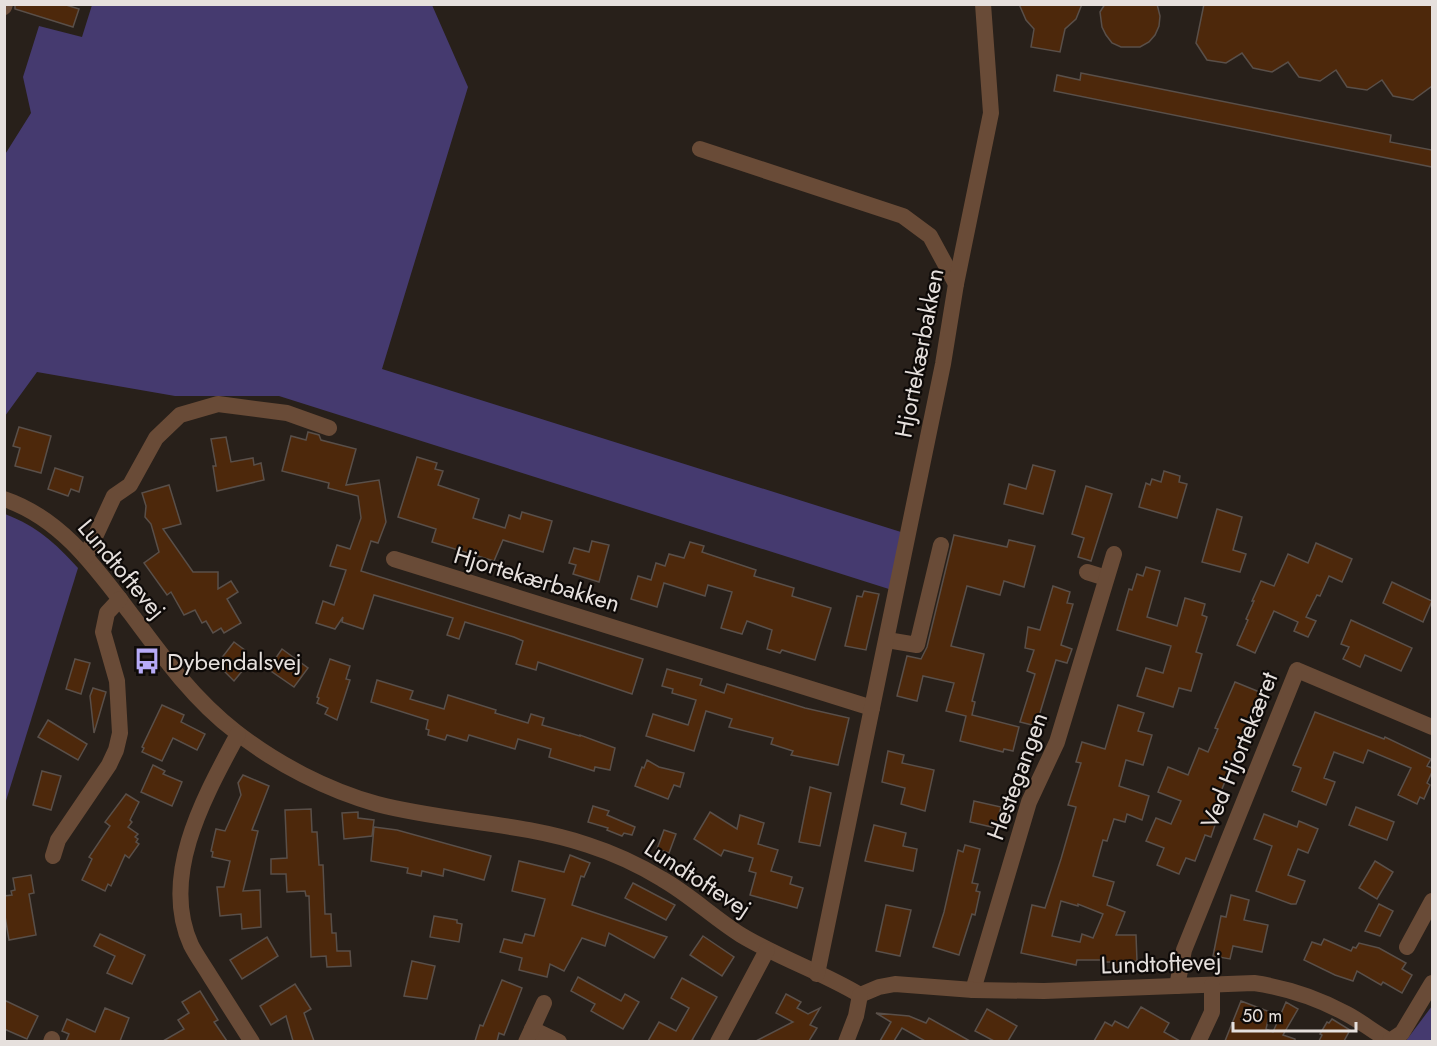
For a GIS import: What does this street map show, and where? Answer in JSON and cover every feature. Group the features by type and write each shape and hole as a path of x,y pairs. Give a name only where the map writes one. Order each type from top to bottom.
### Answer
{"street":[{"name":"Hjortekærbakken","path":"817,974 943,363 956,284 991,113 983,4"},
{"path":"700,149 903,216 930,236 956,284"},
{"path":"86,556 114,496 130,485 156,438 180,415 218,404 287,413 329,428"},
{"name":"Lundtoftevej","path":"4,499 33,512 75,544 210,710 238,734 282,762 330,788 380,804 543,833 587,844 627,860 663,879 738,933 767,950 860,994 895,984 973,990 1044,992 1254,983 1286,988 1314,998 1349,1015 1390,1041"},
{"path":"887,640 917,645 941,545"},
{"name":"Hestegangen","path":"973,990 1029,802 1057,741 1114,554"},
{"name":"Hjortekærbakken","path":"394,559 872,708"},
{"path":"1087,572 1106,578"},
{"path":"53,856 63,832 103,774 116,750 120,733 117,681 103,632 107,613 120,599"},
{"name":"Ved Hjortekæret","path":"1177,986 1184,950 1297,670 1432,728"},
{"path":"238,734 212,783 194,825 181,879 180,910 191,945 252,1041"},
{"path":"1407,947 1432,901"},
{"path":"718,1041 767,950"},
{"path":"1390,1041 1402,1033 1432,983"},
{"path":"1198,1041 1212,1012 1212,985"},
{"path":"846,1041 856,1016 860,994"},
{"path":"544,1003 529,1035 559,1041"}],"shaded area":[{"path":"92,5 432,5 468,87 382,369 901,532 892,590 279,396 175,396 37,372 5,416 4,156 31,113 23,77 39,26 82,37"},
{"path":"5,514 27,524 45,536 78,568 5,804"},
{"path":"1432,1006 1432,1041 1405,1042"}],"building":[{"path":"15,4 63,4 79,9 73,27 15,9"},
{"path":"1019,4 1082,4 1076,19 1065,29 1060,52 1031,47 1034,29 1026,20"},
{"path":"1105,4 1157,4 1160,16 1155,35 1140,47 1121,47 1112,43 1102,27 1100,12"},
{"path":"1204,4 1432,4 1432,86 1413,100 1393,96 1382,80 1367,90 1347,87 1336,70 1320,81 1299,77 1288,62 1272,72 1253,68 1242,53 1226,63 1207,60 1196,43"},
{"path":"1081,73 1391,135 1390,142 1432,150 1432,167 1054,91 1057,75 1080,80"},
{"path":"19,427 51,436 41,473 15,466 20,448 13,446"},
{"path":"308,432 319,435 321,440 356,449 346,485 379,480 386,522 378,543 371,541 361,571 643,659 632,694 538,662 536,670 516,664 523,641 465,622 459,639 447,635 453,618 374,595 363,629 342,622 343,617 335,629 316,623 323,601 334,605 346,570 330,566 337,545 350,549 361,518 358,496 328,488 329,483 282,471 291,436 306,440"},
{"path":"226,437 231,462 253,458 254,465 261,463 264,480 217,491 213,466 216,466 211,439"},
{"path":"417,457 437,463 435,469 443,471 438,485 479,499 473,518 505,528 509,515 520,519 522,512 552,521 543,552 503,540 494,561 432,542 436,529 398,517"},
{"path":"1033,465 1055,471 1043,514 1004,504 1009,484 1026,489"},
{"path":"55,468 83,477 79,492 71,489 68,496 48,489"},
{"path":"1164,471 1180,476 1179,482 1187,484 1177,518 1139,507 1146,483 1150,485 1152,479 1161,482"},
{"path":"169,485 181,524 163,529 193,572 218,572 218,589 231,581 238,592 227,599 241,623 224,633 221,628 213,633 206,621 202,623 195,610 184,615 171,592 167,595 144,563 159,552 151,524 145,517 146,506 142,493"},
{"path":"1086,486 1112,494 1091,561 1078,557 1084,538 1072,534"},
{"path":"1217,509 1242,517 1233,550 1246,554 1240,572 1202,562"},
{"path":"954,535 1007,547 1009,540 1035,546 1024,587 1004,581 1000,595 967,586 951,646 984,654 972,701 975,702 972,715 1019,727 1013,751 1004,749 1003,752 960,741 966,716 946,711 954,683 923,676 917,701 897,696 907,656 921,659 927,647"},
{"path":"592,541 609,545 599,582 573,574 576,565 569,563 574,548 589,552"},
{"path":"690,542 704,546 702,552 756,570 754,576 794,588 792,596 831,608 815,660 782,650 780,653 767,649 772,630 747,621 742,634 721,628 732,592 708,585 705,596 664,583 657,607 631,599 638,576 651,580 656,563 665,566 669,554 684,558"},
{"path":"1316,543 1352,559 1342,582 1329,576 1320,596 1317,595 1306,617 1316,621 1308,637 1294,631 1298,622 1274,611 1255,653 1237,645 1261,581 1274,586 1288,554 1308,563"},
{"path":"1146,567 1160,571 1147,617 1177,626 1185,598 1205,604 1202,615 1207,617 1196,652 1202,654 1191,691 1179,688 1173,707 1137,696 1146,668 1163,673 1171,646 1117,630 1129,589 1132,590 1137,574 1143,576"},
{"path":"1392,582 1432,601 1423,622 1383,603"},
{"path":"1053,586 1070,592 1067,603 1073,604 1061,645 1072,649 1067,663 1056,660 1036,726 1020,722 1035,674 1027,671 1034,650 1025,648 1028,627 1040,630"},
{"path":"864,591 879,594 866,650 845,646 857,596 862,597"},
{"path":"1351,620 1412,648 1401,671 1365,655 1360,667 1343,659 1349,647 1341,644"},
{"path":"234,642 246,651 236,664 243,670 234,681 217,664"},
{"path":"282,649 308,668 294,687 268,669"},
{"path":"75,659 90,663 81,694 66,689"},
{"path":"330,659 350,666 346,679 350,680 337,720 325,714 328,708 317,703"},
{"path":"667,669 702,679 700,685 724,693 727,684 805,708 849,718 838,765 791,755 793,751 771,744 773,738 729,727 732,719 706,711 694,751 646,736 653,714 688,725 696,700 672,693 673,689 662,686"},
{"path":"377,680 413,691 410,699 444,709 448,695 528,723 531,714 544,718 542,725 580,735 615,748 610,770 595,767 594,771 549,757 551,749 518,739 515,749 469,735 467,741 447,735 445,740 428,735 429,730 426,729 428,720 371,702"},
{"path":"1235,682 1262,693 1209,820 1216,822 1211,837 1205,835 1195,861 1186,858 1179,874 1157,865 1164,848 1146,841 1156,818 1171,824 1181,801 1158,792 1168,767 1188,775 1199,748 1208,752 1218,729 1215,728"},
{"path":"93,688 106,692 94,733 90,696"},
{"path":"162,705 184,715 181,722 205,734 197,750 173,738 162,761 142,752 144,748 142,747"},
{"path":"1118,705 1144,713 1138,731 1152,735 1143,765 1126,760 1119,786 1149,796 1142,820 1127,814 1125,822 1114,819 1107,841 1103,840 1093,876 1114,882 1107,905 1125,912 1116,935 1136,935 1137,961 1128,962 1128,969 1115,969 1115,962 1104,962 1104,960 1077,960 1076,965 1021,953 1032,905 1045,908 1061,859 1076,807 1068,805 1081,763 1076,762 1082,742 1105,749","holes":["1061,901 1078,906 1078,904 1103,914 1093,938 1082,934 1080,942 1052,936"]},
{"path":"1315,712 1384,739 1385,737 1431,759 1427,766 1432,768 1427,783 1430,785 1424,799 1420,797 1417,804 1398,795 1411,768 1368,750 1363,763 1334,752 1324,778 1335,782 1326,805 1292,791 1301,768 1293,765"},
{"path":"48,720 87,744 78,760 38,737"},
{"path":"888,751 904,755 902,763 934,770 925,811 901,804 905,788 882,782"},
{"path":"647,760 659,767 684,773 680,787 674,785 668,799 635,786"},
{"path":"153,765 165,771 163,774 182,782 172,806 141,792"},
{"path":"42,771 61,776 51,810 33,805"},
{"path":"243,775 269,786 252,830 258,831 243,891 260,890 261,927 242,929 241,914 220,916 217,887 224,887 230,861 212,857 213,852 211,851 216,829 225,831 241,795 238,783"},
{"path":"810,787 831,793 820,846 799,842"},
{"path":"126,794 139,802 128,827 138,834 135,837 139,844 129,858 125,855 111,886 108,884 105,891 82,880 92,859 89,857 110,826 105,822"},
{"path":"974,801 1001,807 996,828 970,822"},
{"path":"593,806 609,811 607,815 635,827 632,835 624,833 622,836 607,830 608,828 588,822"},
{"path":"1356,807 1394,822 1387,840 1349,825"},
{"path":"311,809 312,832 317,832 319,865 323,865 325,914 331,914 332,933 336,933 337,951 350,951 351,966 327,967 326,956 311,957 309,896 306,896 305,891 287,892 286,874 271,874 271,859 287,858 285,810"},
{"path":"358,812 358,818 374,820 372,836 344,839 342,813"},
{"path":"710,812 737,829 740,815 764,823 758,844 778,850 771,871 792,877 790,884 803,888 797,908 750,895 756,873 749,871 753,858 724,850 721,856 694,839"},
{"path":"1264,814 1297,827 1299,821 1318,829 1308,853 1298,849 1288,875 1305,881 1296,904 1256,891 1272,846 1254,839"},
{"path":"874,825 906,833 903,846 917,849 913,871 865,861"},
{"path":"374,827 397,830 491,856 484,880 444,869 443,876 422,871 421,876 407,873 408,868 371,861"},
{"path":"664,830 676,834 669,853 657,849"},
{"path":"965,845 980,849 972,883 978,884 976,891 980,892 975,915 972,914 959,955 933,947 944,912 958,850 963,852"},
{"path":"570,855 590,863 584,877 581,876 572,905 667,937 654,958 609,933 605,946 582,938 564,971 550,964 547,977 519,970 522,958 500,952 504,939 522,943 525,934 534,936 545,899 512,891 519,861 564,872"},
{"path":"1375,861 1393,872 1377,899 1359,888"},
{"path":"31,875 34,893 29,894 36,935 9,940 4,896 12,895 11,891 15,890 13,878"},
{"path":"633,883 675,905 666,920 625,898"},
{"path":"1231,895 1249,900 1244,920 1268,925 1262,952 1233,946 1230,959 1213,956 1221,916 1226,917"},
{"path":"1379,904 1393,911 1380,936 1365,931"},
{"path":"886,905 911,910 900,956 876,951"},
{"path":"434,916 457,920 457,923 462,924 459,942 430,937"},
{"path":"100,934 145,955 132,984 107,973 115,956 94,946"},
{"path":"703,936 734,957 722,976 690,955"},
{"path":"267,937 278,956 242,979 230,960"},
{"path":"1324,939 1351,951 1359,943 1379,948 1406,963 1402,969 1412,975 1402,993 1383,982 1381,985 1357,971 1353,981 1335,975 1304,960 1312,942 1321,945"},
{"path":"412,961 435,966 427,999 404,996"},
{"path":"578,977 621,1001 625,994 639,1002 623,1029 591,1011 595,1004 571,991"},
{"path":"682,978 717,997 692,1040 695,1041 648,1041 659,1022 676,1031 689,1008 671,998"},
{"path":"502,980 522,988 504,1035 499,1033 497,1041 475,1041 480,1025 483,1026"},
{"path":"295,984 311,1009 304,1013 314,1041 293,1041 286,1016 271,1025 260,1006"},
{"path":"200,991 218,1020 214,1022 227,1041 163,1041 184,1029 178,1020 189,1013 182,1002"},
{"path":"786,994 801,1002 797,1008 808,1014 820,1008 810,1025 817,1028 809,1041 756,1041 793,1022 776,1013"},
{"path":"4,1000 38,1016 27,1039 4,1029"},
{"path":"1241,1001 1270,1012 1266,1029 1273,1032 1286,1002 1298,1009 1283,1035 1295,1041 1225,1041"},
{"path":"1141,1007 1169,1023 1164,1032 1180,1041 1094,1041 1105,1022 1112,1026 1115,1021 1128,1028"},
{"path":"105,1008 129,1018 120,1041 66,1041 69,1034 62,1031 67,1019 95,1032"},
{"path":"987,1009 1017,1026 1008,1041 994,1041 975,1031"},
{"path":"876,1013 909,1016 926,1023 929,1018 970,1041 925,1041 902,1028 894,1041 880,1041 891,1022"},
{"path":"1332,1019 1350,1030 1344,1041 1319,1041 1327,1022 1329,1023"}],"place":[{"name":"Dybendalsvej","path":"147,661"}]}
